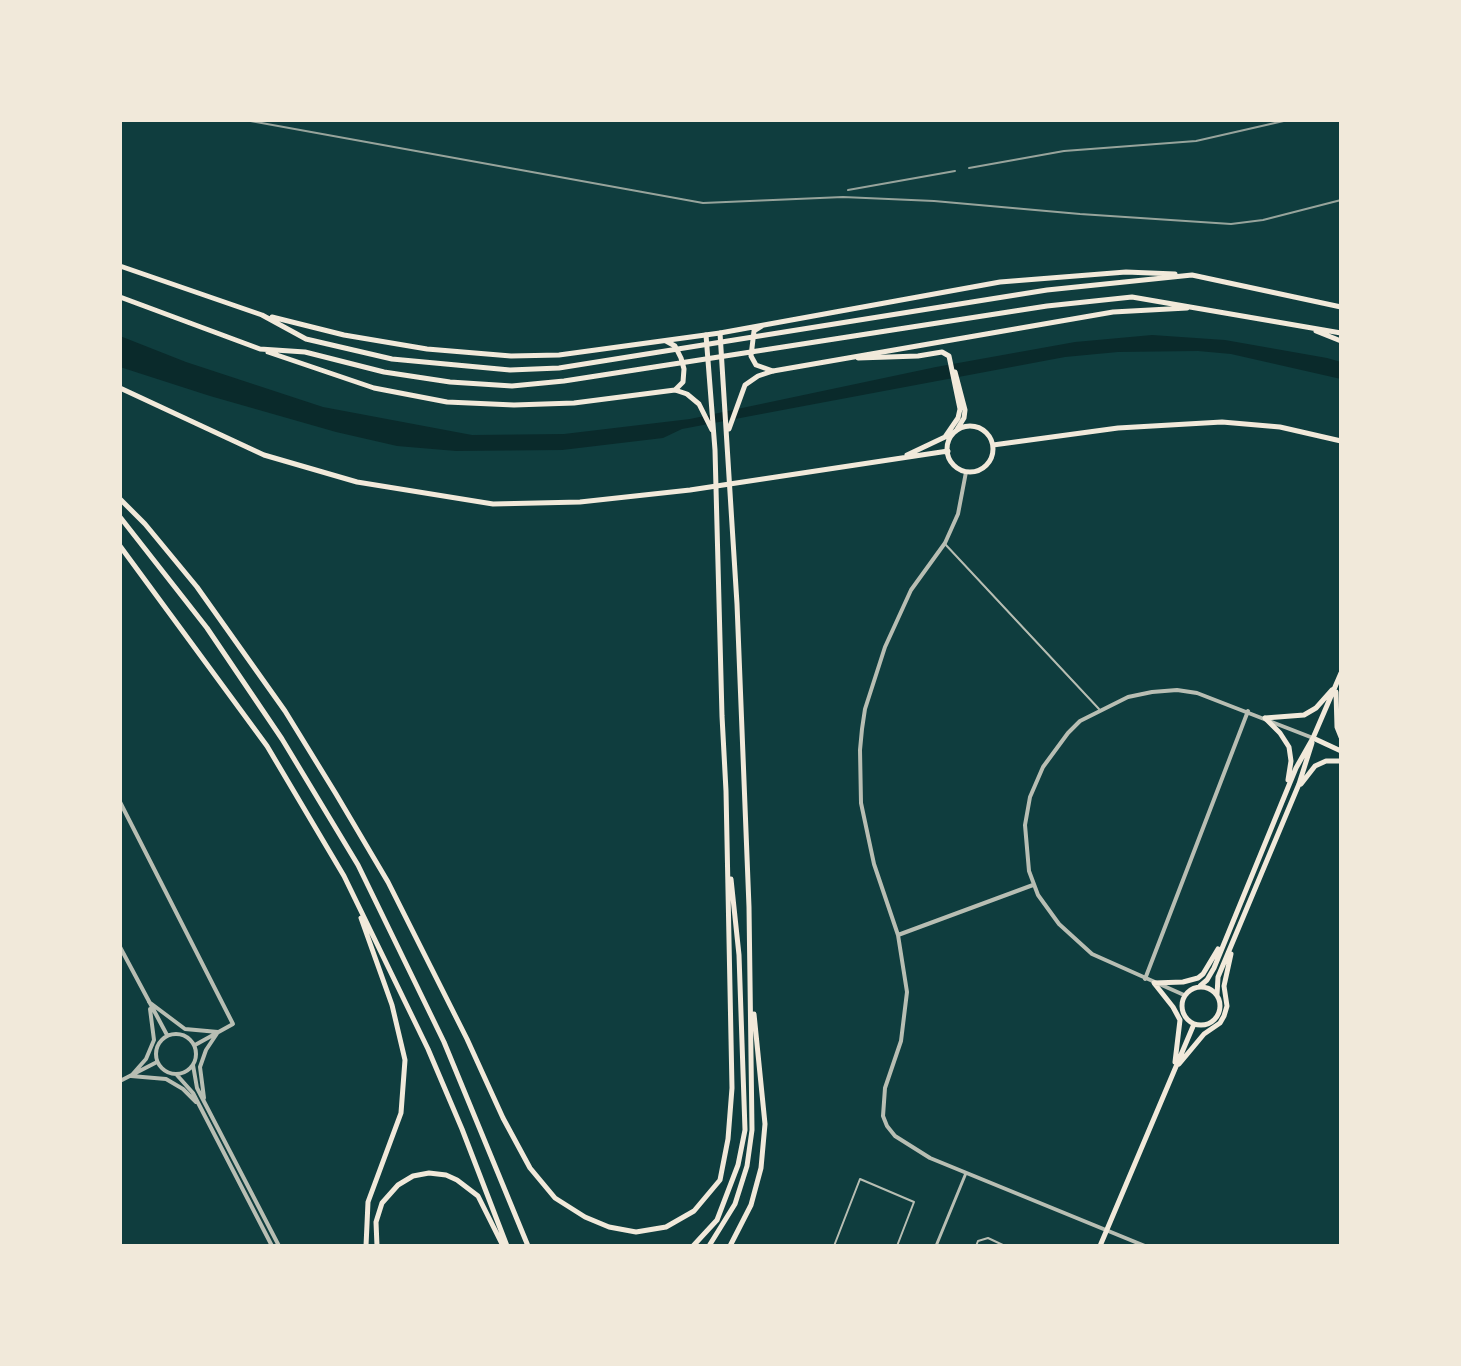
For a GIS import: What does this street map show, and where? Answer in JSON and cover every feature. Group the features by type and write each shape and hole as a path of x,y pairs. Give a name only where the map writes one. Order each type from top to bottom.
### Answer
{"main road":[{"path":"120,266 262,315 344,335 427,349 511,356 559,355 720,333 1000,282 1126,272 1192,275 1341,307"},
{"path":"262,315 306,339 392,359 510,370 559,368 1047,290 1192,275"},
{"path":"120,297 374,388 447,402 514,405 574,403 675,390 687,394 699,404 714,434"},
{"path":"260,349 305,352 384,372 450,382 512,386 564,381 1047,306 1132,297 1341,333"},
{"path":"728,433 745,385 773,371 1113,312 1196,307"},
{"path":"764,325 754,331 751,356 756,365 773,371"},
{"path":"1304,325 1341,341"},
{"path":"709,1246 735,1204 747,1166 752,1130 737,604 720,333"},
{"path":"120,499 197,587 285,711 336,794 388,882 530,1168 555,1198 585,1217 609,1227 636,1232 666,1227 694,1211 720,1180 728,1139 732,1088 715,450 706,335"},
{"path":"666,341 675,346 684,369 683,382 675,390"},
{"path":"851,358 918,356 942,352 950,358 964,418 948,444 948,451 953,465 966,472 978,471 988,463 993,445 990,438 977,428 967,427 956,432"},
{"path":"120,388 264,455 357,482 493,504 580,502 690,490 948,451"},
{"path":"899,459 945,437 962,410"},
{"path":"993,445 1118,428 1222,422 1280,427 1341,441"},
{"path":"120,517 207,628 282,739 358,865 444,1042 528,1246"},
{"path":"120,546 267,746 344,876 428,1049 462,1129 505,1246"},
{"path":"1217,995 1207,987 1194,987 1184,995 1183,1013 1194,1024 1203,1025 1215,1019 1220,1008 1218,977 1341,673"},
{"path":"1265,718 1304,715 1316,708 1335,687"},
{"path":"1335,687 1337,727 1341,737"},
{"path":"1265,718 1280,733 1291,755 1287,791"},
{"path":"1313,738 1341,751"},
{"path":"1200,986 1210,975 1296,768 1313,738"},
{"path":"1294,795 1311,769 1326,761 1341,761"},
{"path":"693,1246 717,1220 738,1165 745,1130 739,955 727,838"},
{"path":"344,876 392,1005 405,1060 401,1113 368,1202 366,1246"},
{"path":"1154,983 1198,978 1208,968 1229,931"},
{"path":"1174,1071 1204,1034 1220,1023 1224,1016 1226,972 1236,935"},
{"path":"730,1246 751,1205 761,1168 765,1124 750,980"},
{"path":"1154,983 1180,1020 1174,1071"},
{"path":"1100,1246 1194,1024"},
{"path":"377,1246 376,1222 389,1192 413,1176 429,1173 457,1180 478,1196 505,1246"}],"street":[{"path":"966,472 958,514 945,543 911,590 878,667 862,729 860,786 865,827 904,963 905,1016 897,1059 885,1088 883,1116 887,1126 907,1145 930,1158 1145,1246"},
{"path":"945,543 1100,710"},
{"path":"1184,995 1092,954 1044,905 1033,885 1027,853 1025,825 1035,784 1049,759 1080,721 1128,697 1177,690 1219,700 1313,738"},
{"path":"1145,979 1248,711"},
{"path":"120,802 233,1024 195,1045"},
{"path":"898,935 1033,885"},
{"path":"120,947 167,1035"},
{"path":"149,1002 185,1029 218,1032"},
{"path":"131,1076 146,1059 154,1040 149,1002"},
{"path":"203,1105 200,1067 206,1050 218,1032"},
{"path":"167,1035 186,1036 195,1045 196,1058 185,1073 164,1071 157,1062 157,1045 167,1035"},
{"path":"120,1081 157,1062"},
{"path":"193,1065 194,1082 203,1105 272,1246"},
{"path":"176,1074 203,1105 279,1246"},
{"path":"131,1076 166,1079 203,1105"},
{"path":"936,1246 966,1173"},
{"path":"835,1246 860,1179 914,1202 897,1246"},
{"path":"976,1246 978,1241 988,1238 1005,1246"}],"water":[{"path":"1152,335 1225,340 1327,358 1341,362 1341,379 1231,354 1198,351 1118,352 1065,357 682,429 663,438 562,450 456,451 397,446 336,432 120,367 120,336 186,362 323,407 472,435 564,434 690,419 936,367 1075,342"}],"railway":[{"path":"245,120 703,203 843,197 1231,224 1263,220 1341,200"},
{"path":"969,168 1064,151 1196,141 1288,120"},
{"path":"848,190 955,171"}]}
